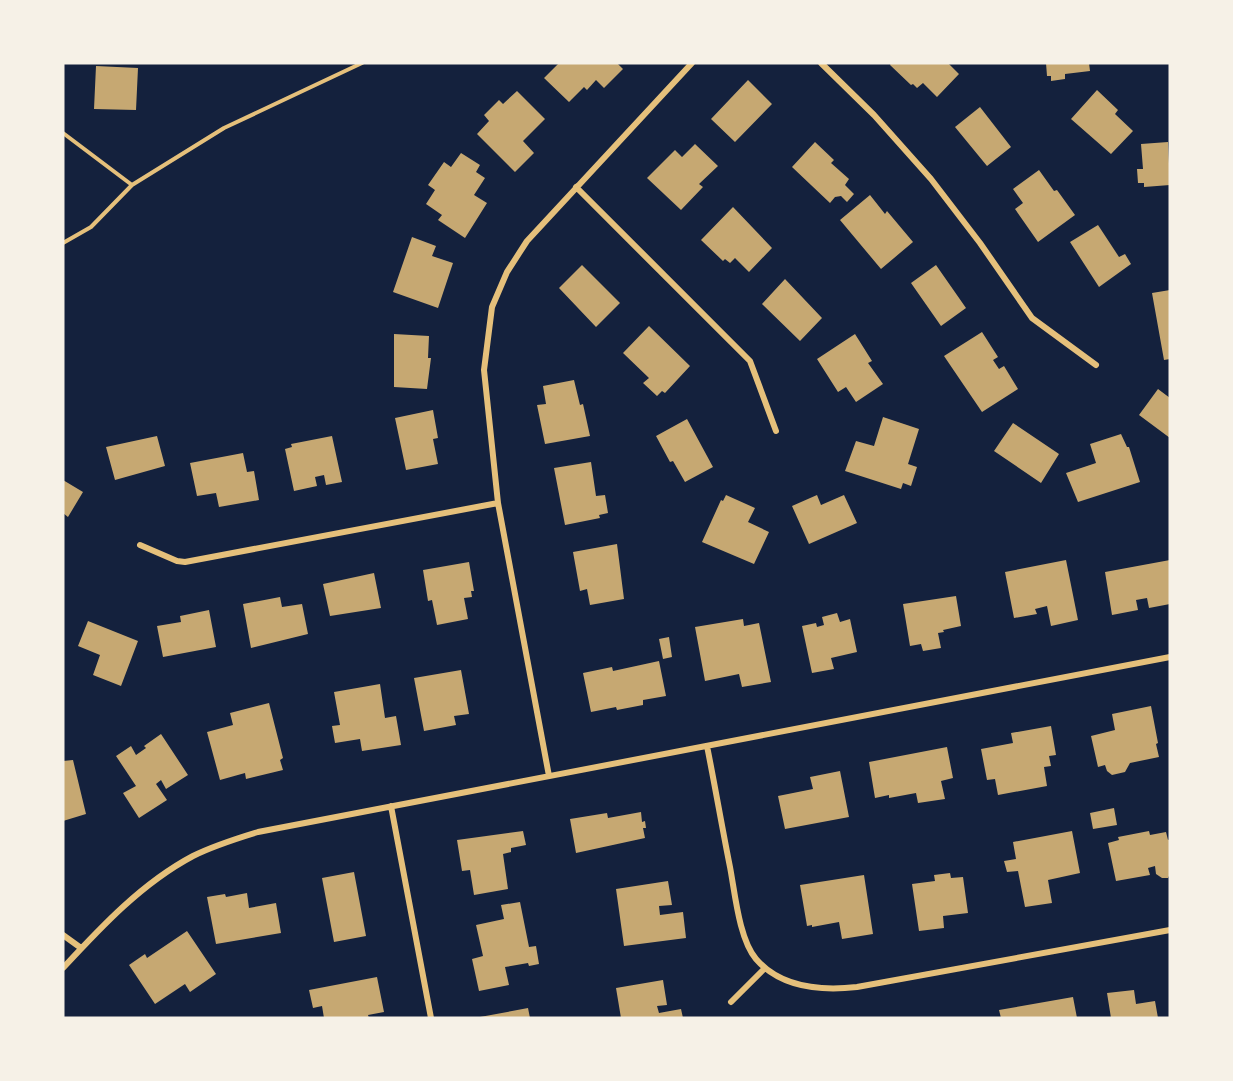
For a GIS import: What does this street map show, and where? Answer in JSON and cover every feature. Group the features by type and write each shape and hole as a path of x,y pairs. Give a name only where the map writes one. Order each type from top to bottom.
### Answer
{"street":[{"path":"549,776 498,503 484,370 492,307 507,272 527,241 692,63"},
{"path":"821,63 874,115 931,179 980,243 1032,318 1096,365"},
{"path":"576,187 750,361 776,431"},
{"path":"140,545 177,561 185,562 498,503"},
{"path":"63,968 117,912 167,872 221,843 258,832 1170,657"},
{"path":"707,746 746,940 754,957 776,977 801,986 838,989 1170,930"},
{"path":"391,806 430,1018"},
{"path":"63,935 81,948"},
{"path":"731,1002 765,968"}],"path":[{"path":"63,243 91,227 132,185 224,128 362,63"},
{"path":"63,134 132,185"}],"building":[{"path":"559,63 617,63 623,69 604,88 596,80 587,90 584,87 569,102 544,78"},
{"path":"891,63 948,63 959,74 937,97 923,83 917,88 911,85 890,65"},
{"path":"1046,63 1089,63 1090,71 1065,74 1065,79 1051,81 1051,76 1047,76"},
{"path":"96,66 138,68 136,110 94,109"},
{"path":"748,80 772,104 735,142 711,119"},
{"path":"1097,90 1118,110 1115,114 1133,131 1111,154 1071,119"},
{"path":"517,91 545,119 523,141 534,153 515,172 477,134 489,121 484,115 499,100 503,104"},
{"path":"980,107 1011,147 987,166 955,127"},
{"path":"815,142 834,160 831,163 849,179 845,185 854,194 847,202 841,196 835,197 830,203 792,167"},
{"path":"1168,142 1170,185 1144,187 1144,183 1138,183 1137,169 1143,169 1141,144"},
{"path":"695,144 718,166 699,184 703,187 681,210 647,178 675,150 682,157"},
{"path":"461,153 480,165 476,172 485,178 474,195 487,203 465,238 438,220 442,215 426,204 435,190 428,185 444,162 451,167"},
{"path":"1039,170 1075,215 1038,242 1015,209 1023,203 1013,189"},
{"path":"870,195 913,242 881,269 840,220"},
{"path":"733,207 772,248 749,272 735,258 730,263 725,259 723,261 701,240"},
{"path":"1098,225 1119,257 1125,254 1131,264 1099,287 1070,242"},
{"path":"412,237 436,246 432,256 453,263 438,308 393,292"},
{"path":"582,265 620,303 596,327 559,288"},
{"path":"936,265 966,308 941,326 911,283"},
{"path":"785,279 822,318 800,341 762,304"},
{"path":"1170,290 1170,359 1164,360 1152,293"},
{"path":"649,326 690,366 665,393 662,391 657,396 643,383 649,378 623,353"},
{"path":"982,332 998,357 993,360 999,369 1004,366 1018,389 982,412 944,356"},
{"path":"394,334 429,336 428,358 431,358 427,389 394,387"},
{"path":"855,334 872,361 868,363 883,384 856,402 846,387 838,392 817,359"},
{"path":"574,380 580,405 583,404 590,436 545,444 537,405 546,404 543,386"},
{"path":"1158,389 1170,398 1170,438 1139,415"},
{"path":"433,410 438,438 433,439 438,464 406,470 395,418"},
{"path":"883,417 919,429 908,464 917,467 911,486 903,483 901,489 845,471 856,441 874,446"},
{"path":"687,419 713,467 685,482 673,461 670,462 656,436"},
{"path":"1013,423 1059,454 1041,483 994,451"},
{"path":"1121,434 1129,447 1140,482 1078,502 1066,473 1096,463 1090,444"},
{"path":"157,436 165,466 115,480 106,447"},
{"path":"332,436 342,482 326,485 324,475 315,477 317,486 294,491 285,449 292,447 291,444"},
{"path":"243,453 247,472 254,471 259,500 219,507 216,493 197,496 190,463"},
{"path":"591,462 596,496 605,495 608,513 599,515 600,518 565,525 554,468"},
{"path":"63,480 83,492 68,517 63,513"},
{"path":"726,495 755,508 748,522 769,532 754,564 702,542 721,500 723,501"},
{"path":"817,495 821,505 844,495 857,523 809,544 792,506"},
{"path":"617,544 624,599 590,605 587,589 580,591 573,552"},
{"path":"1066,560 1078,620 1051,626 1047,606 1035,609 1037,614 1014,618 1005,572"},
{"path":"1170,560 1170,604 1149,608 1147,598 1136,600 1138,610 1112,615 1105,572"},
{"path":"469,562 474,591 471,591 472,597 464,598 468,619 437,625 432,600 428,601 423,570"},
{"path":"374,573 381,608 330,616 323,584"},
{"path":"956,596 961,626 938,633 941,648 923,651 921,644 910,646 903,604"},
{"path":"280,597 282,607 302,604 308,634 251,648 243,604"},
{"path":"209,610 216,647 163,657 157,626 181,622 180,616"},
{"path":"837,613 840,622 850,619 857,652 831,658 834,669 812,673 802,626 816,623 817,627 824,625 822,617"},
{"path":"743,619 744,626 759,623 771,682 742,687 739,674 705,681 695,627"},
{"path":"88,621 138,641 121,686 93,675 100,655 78,646"},
{"path":"669,637 672,657 663,659 659,639"},
{"path":"659,661 666,696 643,700 643,705 591,712 583,673 612,667 613,671"},
{"path":"461,670 469,714 454,716 456,725 424,731 414,678"},
{"path":"380,684 385,718 396,716 401,745 362,751 360,739 335,743 332,726 340,725 334,692"},
{"path":"269,703 283,758 280,760 283,770 246,779 245,773 220,780 207,732 233,725 230,713"},
{"path":"1151,706 1159,757 1130,763 1125,772 1112,775 1107,771 1105,765 1098,767 1091,736 1115,730 1112,714"},
{"path":"1051,726 1056,755 1049,756 1051,766 1044,767 1047,786 998,795 995,779 987,780 981,749 1013,743 1011,733"},
{"path":"161,734 188,775 166,789 161,780 156,784 167,800 139,818 123,793 136,786 116,756 131,746 136,755"},
{"path":"947,747 953,778 941,781 945,799 918,803 916,793 875,798 869,762"},
{"path":"73,760 86,814 63,821 63,761"},
{"path":"840,771 849,817 785,829 778,796 813,789 810,777"},
{"path":"1114,808 1117,825 1093,829 1090,813"},
{"path":"641,812 642,822 645,821 646,828 643,828 645,838 576,853 570,819 607,813 608,818"},
{"path":"523,831 526,845 511,848 511,852 503,854 508,889 474,895 470,870 462,871 457,840"},
{"path":"1072,831 1080,873 1048,880 1052,903 1025,907 1018,871 1007,872 1004,861 1016,859 1013,842"},
{"path":"1149,831 1150,835 1166,832 1168,840 1170,839 1168,878 1162,878 1156,874 1155,866 1148,868 1150,875 1116,881 1108,843 1119,840 1118,837"},
{"path":"354,872 366,936 334,942 322,878"},
{"path":"950,873 951,878 963,877 968,913 943,916 944,928 919,931 912,884 935,881 934,875"},
{"path":"864,875 873,934 842,939 839,922 807,926 800,885"},
{"path":"668,881 672,905 659,906 660,915 683,912 686,938 624,946 616,889"},
{"path":"247,893 249,908 276,903 281,933 216,944 207,897 225,894 226,897"},
{"path":"520,902 529,947 536,946 539,964 529,966 528,963 505,967 509,985 479,991 472,959 483,956 476,925 504,919 501,905"},
{"path":"187,931 216,974 190,992 185,984 155,1004 129,965 145,954 147,958"},
{"path":"377,977 384,1012 368,1015 369,1018 324,1018 322,1006 313,1008 309,990"},
{"path":"663,980 667,1005 657,1006 659,1013 681,1009 683,1018 621,1018 616,988"},
{"path":"1134,990 1136,1004 1155,1001 1158,1018 1111,1018 1107,993"},
{"path":"1073,997 1077,1018 1001,1018 999,1010"},
{"path":"528,1008 530,1018 480,1018 480,1017"}]}
